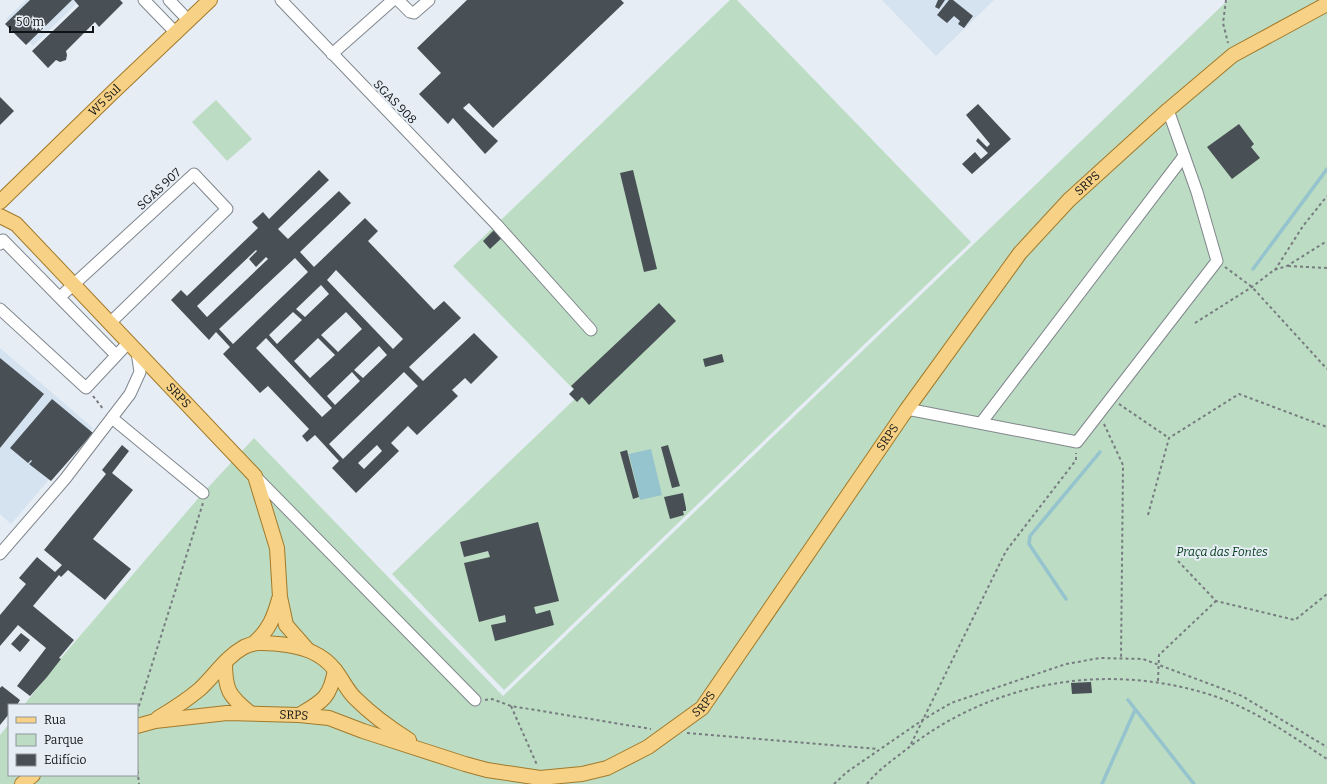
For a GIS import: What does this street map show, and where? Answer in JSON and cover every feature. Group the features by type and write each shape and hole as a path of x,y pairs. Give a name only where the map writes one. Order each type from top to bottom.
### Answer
{"main road":[{"name":"W5 Sul","path":"2,199 210,0"},
{"name":"SRPS","path":"138,726 155,721 227,713 299,715 329,718 363,731 487,770 540,778 576,775 607,768 648,747 671,732 702,708 907,409 1020,253 1069,200 1168,110 1233,56 1327,4"},
{"name":"SRPS","path":"2,199 16,224 111,322 255,476 277,548 280,597 286,625 306,649"},
{"name":"SRPS","path":"0,216 16,224"},
{"name":"SRPS","path":"155,721 186,701 231,656 255,642 266,633 274,619 280,597"},
{"name":"SRPS","path":"255,642 290,645 306,649 325,659 336,670 344,685 367,709 389,728 428,751"},
{"path":"225,663 225,680 228,690 235,701 250,713"},
{"path":"299,715 320,703 331,690 336,670"},
{"path":"22,784 32,776"}],"street":[{"path":"144,0 176,33"},
{"path":"169,0 189,21"},
{"name":"SGAS 908","path":"281,0 492,221 591,330"},
{"path":"332,54 392,0"},
{"path":"398,0 410,12 414,13 429,0"},
{"path":"907,409 1076,442 1217,261 1197,192 1168,110"},
{"path":"981,423 1184,156"},
{"name":"SGAS 907","path":"74,284 194,174 227,209 111,322"},
{"path":"0,244 3,240 60,296 116,355"},
{"path":"60,296 74,284"},
{"path":"0,309 86,388 116,355 133,347 140,372 130,394 112,418 34,517 19,531 0,554"},
{"path":"112,418 203,493"},
{"path":"255,476 475,700"}],"path":[{"path":"1226,0 1223,23 1228,45 1233,56"},
{"path":"1195,323 1252,287 1274,270 1303,226 1327,196"},
{"path":"1274,270 1287,266 1327,241"},
{"path":"1217,261 1252,287 1327,369"},
{"path":"1287,266 1327,268"},
{"path":"86,388 112,418"},
{"path":"1148,515 1169,438 1239,394 1327,427"},
{"path":"1111,399 1169,438"},
{"path":"1099,414 1123,465 1121,659"},
{"path":"911,745 1006,550 1076,460 1076,442"},
{"path":"138,711 203,506 203,493"},
{"path":"1178,561 1216,601 1295,620 1327,594"},
{"path":"1158,682 1159,655 1216,601"},
{"path":"834,784 847,772 880,749 924,719 951,703 1066,664 1100,658 1143,659 1242,696 1327,747"},
{"path":"867,784 875,774 911,745 933,729 956,716 988,702 1028,688 1058,682 1092,679 1158,682 1211,695 1249,710 1327,759"},
{"path":"475,700 492,699 511,706 671,732 880,749"},
{"path":"511,706 538,768 540,778"}],"shaded area":[{"path":"26,0 122,0 100,23 79,1 33,46 6,19"},
{"path":"882,0 994,0 936,56"},
{"path":"0,348 93,428 11,524 0,514"}],"green space":[{"path":"730,0 737,0 971,242 504,690 392,574 579,395 453,266"},
{"name":"Praça das Fontes","path":"1228,0 1327,0 1327,784 0,784 0,735 8,725 8,776 138,776 138,704 25,704 61,658 202,494 254,438 503,696"},
{"path":"216,100 252,139 227,161 192,122"}],"water":[{"path":"651,449 662,495 640,500 629,454"}],"building":[{"path":"30,0 72,0 26,45 5,24"},
{"path":"74,0 120,0 123,3 99,27 95,22 66,51 66,60 60,62 56,60 48,68 32,51 79,6"},
{"path":"467,0 621,0 624,3 493,128 469,103 463,108 498,141 485,154 453,118 448,124 419,94 441,73 417,48"},
{"path":"938,0 945,0 939,9 935,7"},
{"path":"949,0 953,0 973,16 964,28 958,24 960,21 954,16 947,23 937,15"},
{"path":"0,97 14,111 0,125"},
{"path":"978,104 1011,139 972,174 962,164 975,152 981,159 988,153 976,141 978,138 987,147 990,144 966,115"},
{"path":"1239,124 1254,144 1251,147 1260,158 1232,179 1207,147"},
{"path":"319,170 329,180 278,229 288,239 339,191 351,203 300,252 314,267 365,218 378,231 368,241 434,310 444,301 461,318 409,367 423,381 474,333 498,357 471,384 465,378 452,390 458,396 417,435 408,426 391,443 399,451 356,493 332,468 339,461 315,435 307,442 302,436 309,429 268,386 260,393 223,354 230,347 216,332 209,340 171,300 181,290 187,296 258,228 252,222 263,212 269,219","holes":["256,250 257,251 249,259 256,267 266,257 268,259 207,317 197,306","295,258 308,272 233,344 219,329","336,270 403,339 393,349 327,280","321,285 329,294 305,317 296,309","293,312 302,320 277,344 269,335","346,312 362,329 338,352 321,335","266,338 332,408 322,417 256,348","318,338 335,355 310,378 294,361","379,346 387,355 363,378 354,370","352,372 360,381 335,405 327,396","404,372 418,386 343,459 329,444","377,445 382,451 364,469 358,463"]},
{"path":"633,170 657,269 644,272 620,173"},
{"path":"497,227 505,235 490,249 483,241"},
{"path":"659,303 676,321 589,405 582,397 577,402 569,394 574,389 571,386"},
{"path":"722,354 724,362 705,367 703,359"},
{"path":"0,358 44,394 0,448"},
{"path":"52,399 93,433 51,481 29,464 32,461 31,460 28,463 10,448"},
{"path":"122,445 129,451 112,473 133,490 93,539 131,569 105,600 68,570 61,577 59,575 33,606 74,640 59,658 61,659 47,677 30,696 17,686 46,648 18,625 0,646 0,615 26,584 19,578 37,557 55,572 62,565 44,550 106,474 102,470"},
{"path":"668,445 680,486 672,488 661,447"},
{"path":"627,450 639,497 633,499 620,452"},
{"path":"683,493 686,508 686,511 683,511 684,515 670,519 664,497"},
{"path":"538,522 559,601 534,607 536,614 550,610 554,625 495,641 491,625 506,622 505,615 479,622 464,563 490,557 488,551 464,557 460,542"},
{"path":"21,633 30,640 20,652 11,644"},
{"path":"1091,682 1092,693 1072,694 1071,683"},
{"path":"2,686 20,700 18,704 8,704 8,715 0,725 0,688"}],"waterway":[{"path":"1253,269 1327,169"},
{"path":"1066,599 1029,544 1030,536 1100,452"},
{"path":"1128,700 1194,784"},
{"path":"1102,784 1135,710"}]}
